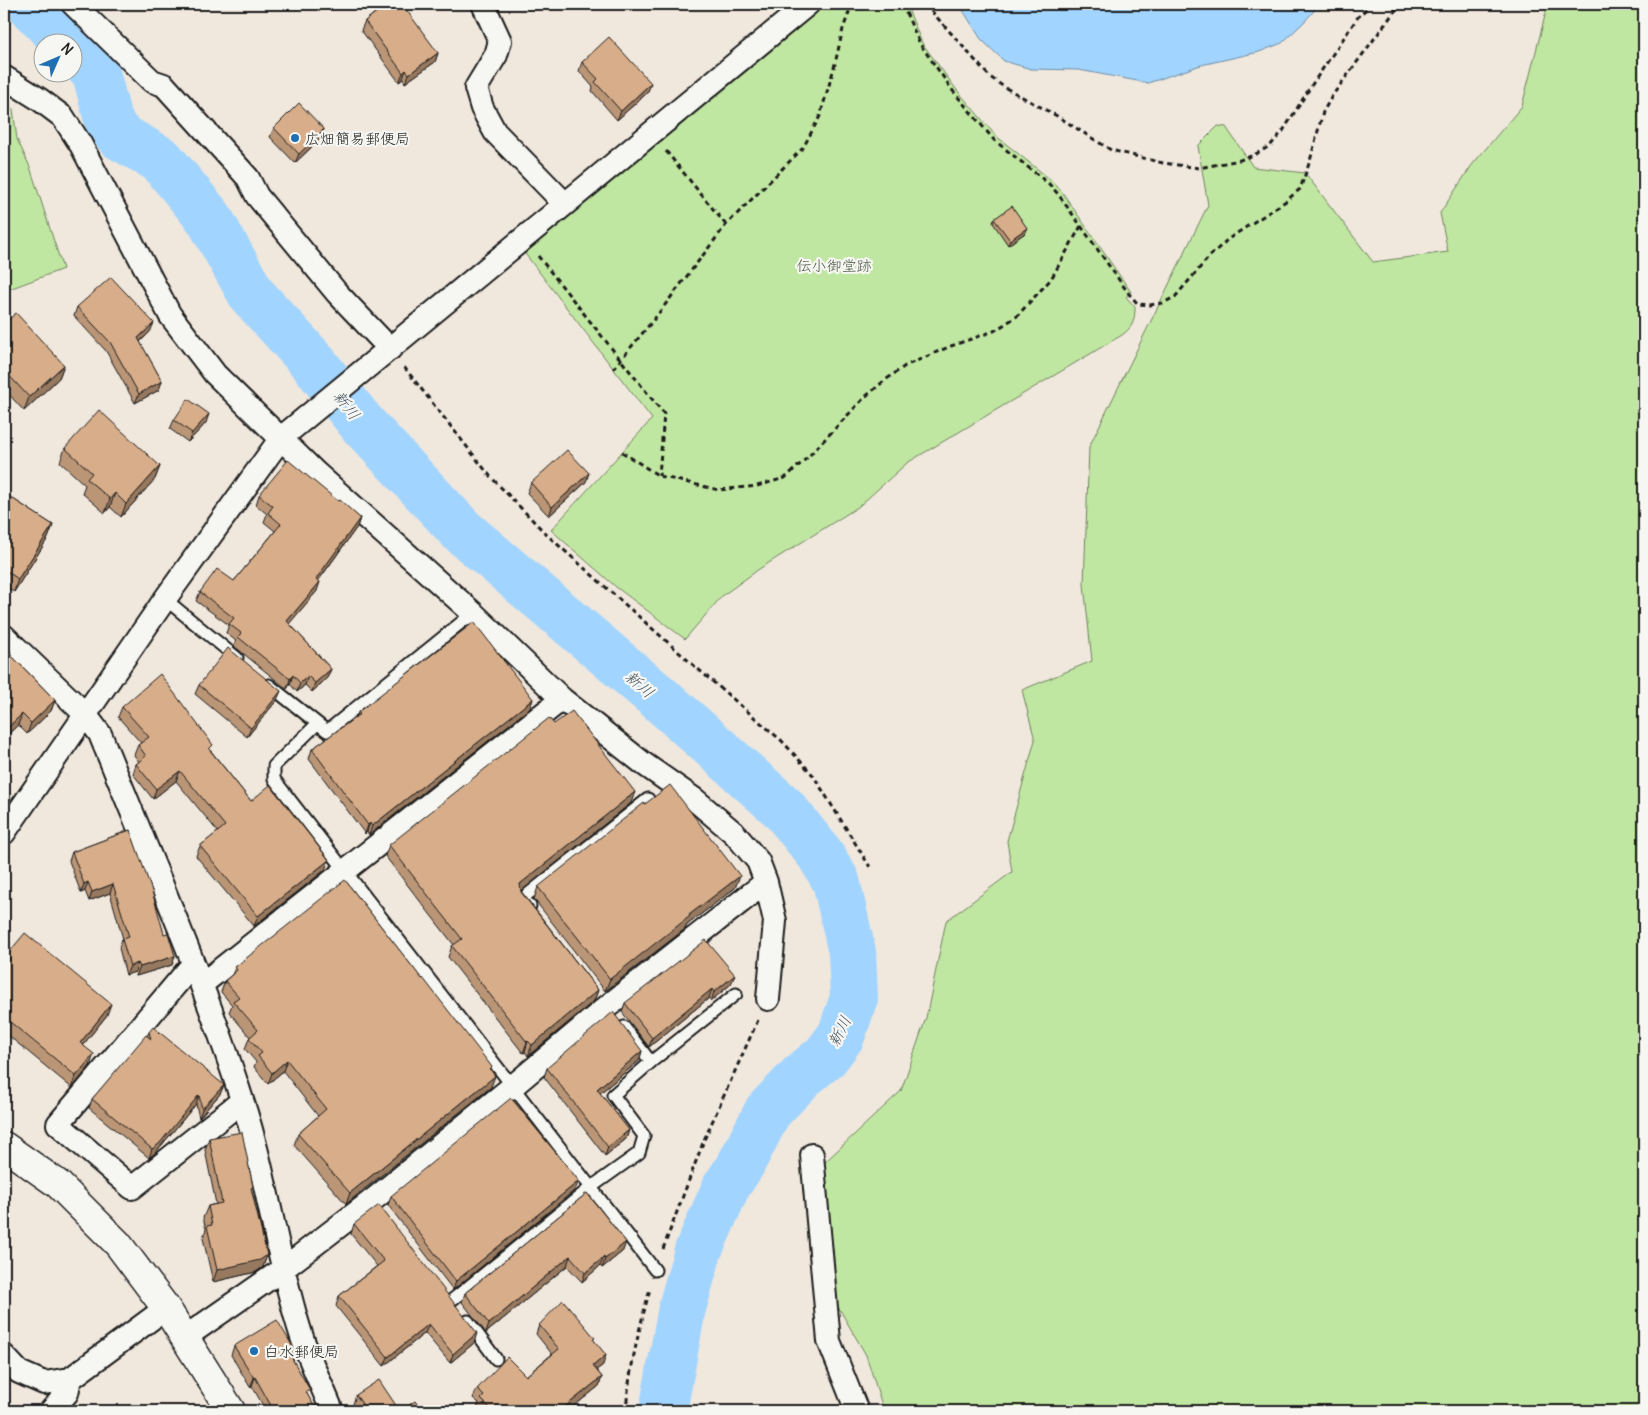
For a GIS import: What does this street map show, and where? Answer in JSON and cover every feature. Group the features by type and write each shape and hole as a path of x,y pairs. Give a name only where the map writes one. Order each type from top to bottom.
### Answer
{"street":[{"path":"73,4 152,80 164,85 248,178 257,196 385,353"},
{"path":"484,4 500,41 496,55 476,88 482,108 495,132 565,204"},
{"path":"4,833 165,599 280,438 808,4"},
{"path":"4,77 39,99 63,118 81,145 170,315 215,374 316,473 473,613 562,699 644,764 694,799 734,832 758,861 766,882 775,921 768,999"},
{"path":"4,636 85,714 100,734 202,984 254,1142 283,1269 300,1332 332,1411"},
{"path":"202,984 562,699"},
{"path":"184,1338 377,1203 513,1086 604,1002 766,882"},
{"path":"193,964 58,1124 132,1188 242,1101"},
{"path":"4,1146 58,1184 118,1244 166,1308 231,1411"},
{"path":"812,1154 829,1341 858,1411"},
{"path":"4,1356 19,1372 44,1383 70,1379 166,1308"},
{"path":"51,1411 67,1393 70,1379"}],"lane":[{"path":"165,599 248,668"},
{"path":"264,680 327,731 473,613"},
{"path":"317,724 274,766 274,779 655,1270"},
{"path":"535,913 523,898 648,799"},
{"path":"496,1358 454,1304 590,1188 639,1153 644,1136 614,1095 651,1062 736,994"},
{"path":"604,1002 651,1062"}],"path":[{"path":"613,369 655,318 726,225 803,148 820,116 843,28 852,4"},
{"path":"902,4 920,44 953,91 994,140 1058,194 1138,304 1150,305 1164,303 1175,297 1209,257 1228,239 1286,201 1300,189 1310,161 1323,112 1332,96 1400,4"},
{"path":"925,4 990,77 1004,87 1057,116 1112,150 1164,163 1198,168 1240,160 1270,146 1283,131 1358,17 1371,4"},
{"path":"651,133 726,225"},
{"path":"622,452 659,476 719,490 757,486 785,478 807,458 864,398 905,366 951,346 994,331 1016,316 1051,279 1081,226"},
{"path":"523,238 664,414 659,476"},
{"path":"385,353 490,476 547,535 691,663 782,740 813,775 870,867"},
{"path":"626,1411 640,1326 655,1270 704,1140 768,999"}],"green space":[{"name":"伝小御堂跡","path":"824,4 906,4 922,43 956,89 996,136 1051,180 1062,192 1131,292 1126,297 1135,307 1134,319 1129,329 1122,335 907,463 858,507 759,569 722,596 685,639 616,587 551,530 652,419 523,251"},
{"path":"1548,4 1644,4 1644,1411 884,1411 866,1355 819,1274 810,1176 901,1091 926,1018 946,921 1012,872 1007,841 1035,740 1022,690 1092,661 1084,584 1089,447 1208,205 1198,146 1218,126 1226,127 1253,167 1305,173 1373,262 1448,252 1440,213 1472,165 1522,106"},
{"path":"4,104 13,109 17,139 30,167 63,269 4,291"}],"water":[{"path":"959,4 1320,4 1282,43 1259,52 1201,65 1148,83 1079,70 1031,69 1004,61 981,39"}],"building":[{"path":"381,4 402,4 438,53 409,74 406,70 403,73 365,21 379,10 377,6"},
{"path":"609,37 651,83 621,111 595,82 598,79 582,62"},
{"path":"299,103 324,129 299,154 274,128"},
{"path":"1012,206 1027,228 1010,240 994,219"},
{"path":"111,277 154,323 138,338 162,381 139,394 110,342 77,307"},
{"path":"16,313 64,365 29,397 4,370 4,324"},
{"path":"188,399 209,414 192,433 174,420"},
{"path":"99,410 160,466 126,504 115,493 110,499 87,479 92,473 65,448"},
{"path":"567,450 589,473 552,507 531,483"},
{"path":"288,460 360,518 316,579 320,582 287,621 331,669 315,683 308,676 300,683 293,675 290,679 238,637 241,633 229,624 234,618 200,592 217,569 234,581 281,524 268,513 273,506 259,495"},
{"path":"4,493 53,525 18,579 4,569"},
{"path":"474,622 533,699 372,826 370,823 368,825 312,749 360,714 358,712"},
{"path":"4,644 11,652 9,653 55,700 31,723 22,714 4,731"},
{"path":"228,648 281,691 251,728 199,685"},
{"path":"160,674 213,745 209,749 251,801 270,785 329,860 258,916 200,846 225,826 180,771 156,789 136,764 146,756 138,745 149,737 122,707"},
{"path":"572,711 635,792 520,884 521,892 598,990 532,1045 527,1042 452,946 462,939 389,845 549,718 554,724"},
{"path":"670,785 740,876 610,979 538,887 644,803"},
{"path":"130,830 152,891 164,934 168,933 175,956 140,967 138,963 130,966 122,939 129,937 113,884 92,892 88,882 84,884 72,852"},
{"path":"345,880 492,1067 490,1069 495,1076 350,1193 298,1134 326,1109 287,1060 272,1073 258,1056 262,1053 249,1038 258,1030 233,1001 239,997 225,981 237,970 235,967"},
{"path":"25,933 111,1004 80,1043 94,1054 76,1076 4,1017 4,967 10,959 6,956"},
{"path":"706,940 735,975 714,992 712,989 652,1038 625,1003"},
{"path":"613,1012 642,1051 597,1089 629,1130 608,1147 547,1068"},
{"path":"153,1027 224,1085 202,1109 199,1095 159,1144 152,1149 92,1099 146,1035 151,1039 149,1032"},
{"path":"511,1098 579,1181 456,1281 391,1196"},
{"path":"242,1132 253,1187 251,1188 267,1255 260,1260 217,1270 207,1226 212,1225 208,1206 222,1203 209,1138"},
{"path":"587,1193 626,1242 585,1273 570,1256 489,1324 465,1293"},
{"path":"379,1205 477,1333 453,1354 429,1324 388,1357 339,1296 384,1261 354,1224"},
{"path":"563,1300 595,1338 593,1339 606,1355 593,1366 602,1377 562,1411 493,1411 481,1399 484,1396 477,1389 507,1357 526,1376 559,1349 539,1325"},
{"path":"277,1320 296,1352 290,1355 310,1390 306,1392 317,1411 274,1411 255,1377 234,1346"},
{"path":"379,1380 397,1407 392,1411 367,1411 356,1395"},
{"path":"415,1401 422,1411 401,1411"}],"waterway":[{"name":"新川","path":"29,4 56,32"},
{"name":"新川","path":"82,59 96,73 108,120 119,136 161,160 209,218 252,295 312,361 363,425 462,531 665,703 783,808 820,854 836,881 852,952 854,998 841,1036 826,1056 802,1076 768,1111 741,1164 726,1187 698,1251 682,1308 663,1411"}],"place":[{"name":"広畑簡易郵便局","path":"295,138"},
{"name":"白水郵便局","path":"254,1351"}]}
